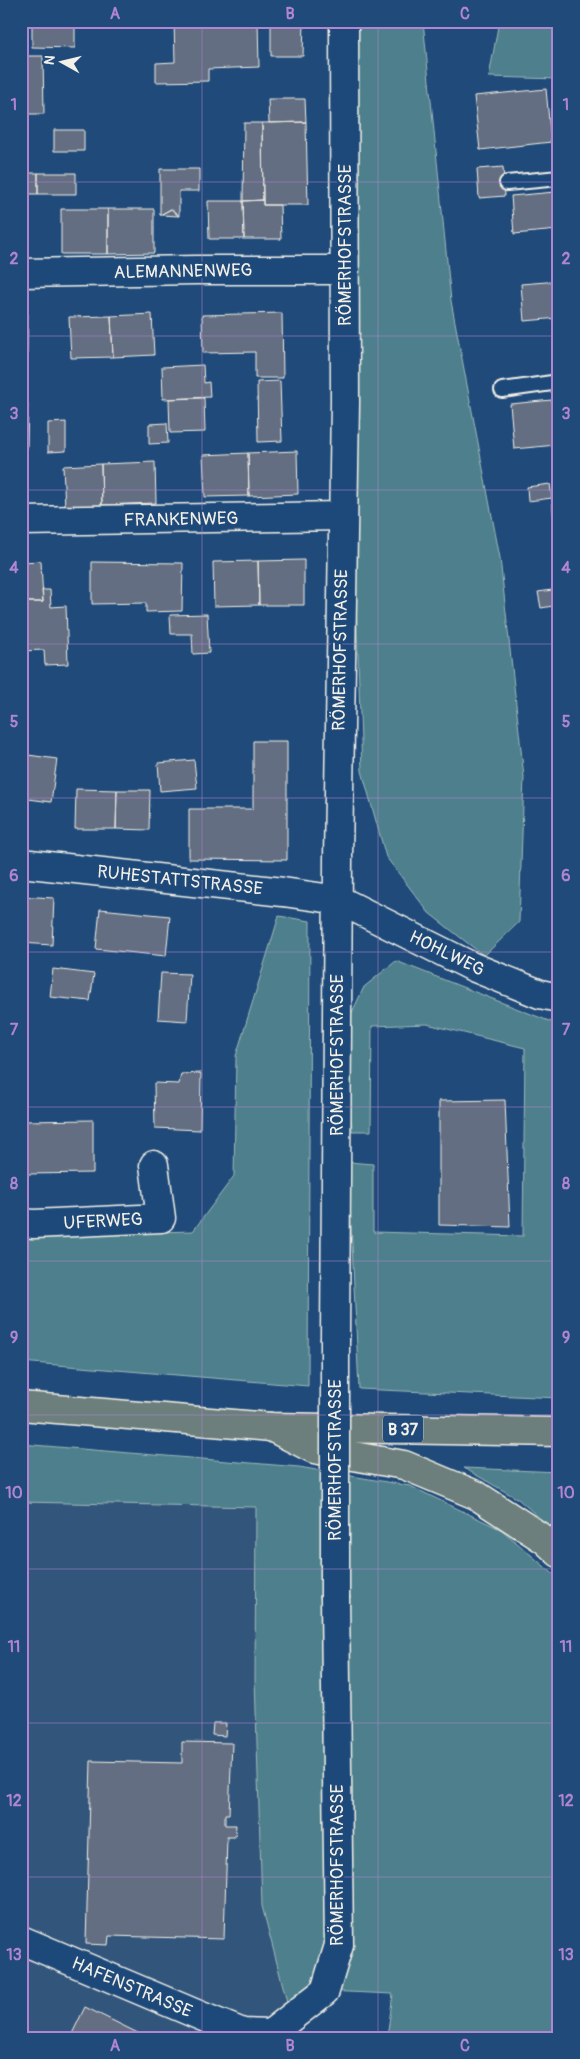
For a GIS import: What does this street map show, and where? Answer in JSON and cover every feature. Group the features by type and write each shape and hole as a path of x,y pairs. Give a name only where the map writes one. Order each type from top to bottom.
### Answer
{"main road":[{"name":"B 37","path":"21,1406 271,1427 559,1432"},
{"path":"271,1427 314,1449 404,1465 476,1495 545,1540 559,1553"}],"street":[{"name":"RÖMERHOFSTRASSE","path":"258,2035 270,2034 325,1990 339,1945 335,1598 335,1338 342,516 345,402 344,21"},
{"name":"ALEMANNENWEG","path":"21,273 345,270"},
{"name":"FRANKENWEG","path":"21,522 342,516"},
{"name":"RUHESTATTSTRASSE","path":"21,864 283,892 339,900"},
{"name":"HOHLWEG","path":"339,900 473,967 540,994 559,998"},
{"name":"UFERWEG","path":"21,1223 161,1218 154,1165"},
{"name":"HAFENSTRASSE","path":"21,1940 192,2013 258,2035"}],"lane":[{"path":"507,183 559,178"},
{"path":"502,390 559,382"}],"shaded area":[{"path":"21,1467 283,1493 296,1982 288,2038 21,2038"}],"green space":[{"path":"353,21 423,21 451,301 500,558 524,777 519,922 484,956 429,913 386,857 362,771 353,517"},
{"path":"499,21 559,21 559,79 489,77"},
{"path":"279,916 310,921 308,1386 21,1362 21,1233 55,1235 193,1231 234,1176 236,1056"},
{"path":"396,961 559,1025 559,1398 359,1389 348,1162 373,1164 373,1232 523,1236 525,1048 427,1024 372,1026 371,1131 352,1131 347,1023 364,987"},
{"path":"21,1444 299,1467 410,1486 502,1530 559,1579 559,2038 387,2038 393,1994 325,1991 291,2017 262,1906 255,1678 256,1507 21,1502"},
{"path":"464,1468 559,1472 559,1535 518,1499"}],"building":[{"path":"32,21 75,21 75,48 32,47"},
{"path":"174,21 258,21 259,67 208,69 208,81 156,82 156,63 175,62"},
{"path":"271,21 304,21 303,56 271,56"},
{"path":"21,56 43,56 44,114 21,114"},
{"path":"546,89 551,142 480,150 474,96"},
{"path":"268,99 305,99 306,122 269,123"},
{"path":"306,122 308,205 263,205 262,123"},
{"path":"244,123 262,123 263,200 243,201"},
{"path":"54,130 84,130 84,151 54,151"},
{"path":"503,167 505,196 479,198 477,169"},
{"path":"160,169 199,169 199,191 179,191 179,216 171,209 160,215"},
{"path":"22,173 38,173 38,194 22,194"},
{"path":"38,173 76,173 76,194 38,194"},
{"path":"555,192 558,230 514,234 511,196"},
{"path":"263,200 263,205 280,205 281,239 244,239 243,201"},
{"path":"208,201 243,201 244,239 209,239"},
{"path":"61,209 108,209 108,254 61,254"},
{"path":"108,209 154,209 154,253 108,254"},
{"path":"171,209 179,216 160,215"},
{"path":"21,213 29,213 27,256 21,256"},
{"path":"559,281 559,318 524,321 521,284"},
{"path":"282,313 283,378 255,378 255,352 203,353 202,315"},
{"path":"21,314 28,314 27,360 21,360"},
{"path":"152,314 154,355 113,357 111,316"},
{"path":"111,316 113,357 71,358 69,317"},
{"path":"203,365 204,383 209,382 210,397 163,399 162,367"},
{"path":"280,381 282,441 258,442 257,382"},
{"path":"204,398 205,432 170,433 169,399"},
{"path":"552,400 556,445 514,449 510,404"},
{"path":"21,403 28,403 27,449 21,449"},
{"path":"66,422 66,451 48,452 48,423"},
{"path":"167,423 168,443 149,444 149,424"},
{"path":"297,451 298,494 249,496 248,453"},
{"path":"248,453 249,496 205,497 203,455"},
{"path":"155,462 156,503 102,505 101,464"},
{"path":"101,464 102,505 65,507 63,466"},
{"path":"550,484 552,498 528,501 527,487"},
{"path":"559,497 559,535 555,536 552,498"},
{"path":"304,560 304,605 259,605 258,561"},
{"path":"41,561 43,602 21,602 21,562"},
{"path":"258,561 259,605 214,606 213,562"},
{"path":"92,562 183,563 182,611 146,612 146,603 92,604"},
{"path":"559,589 559,605 541,608 538,592"},
{"path":"42,590 50,590 51,607 66,606 68,664 45,665 44,650 21,651 21,602 43,602"},
{"path":"207,614 209,653 193,654 192,634 171,634 170,615"},
{"path":"253,741 287,741 287,860 189,859 189,809 253,809"},
{"path":"21,754 57,759 51,802 21,798"},
{"path":"194,760 197,788 160,791 158,763"},
{"path":"76,789 117,790 116,829 75,829"},
{"path":"117,790 150,790 149,830 116,829"},
{"path":"21,896 54,898 52,945 21,943"},
{"path":"100,909 170,916 166,956 96,949"},
{"path":"53,969 94,974 90,1001 50,997"},
{"path":"161,973 190,974 187,1021 158,1019"},
{"path":"201,1073 200,1130 155,1128 154,1083 179,1084 181,1074"},
{"path":"505,1100 510,1227 439,1225 439,1101"},
{"path":"93,1120 93,1173 26,1174 25,1121"},
{"path":"213,1723 226,1723 225,1736 212,1735"},
{"path":"182,1742 232,1743 229,1814 225,1814 225,1825 236,1825 235,1837 227,1837 224,1939 109,1936 108,1945 86,1944 91,1761 182,1763"},
{"path":"85,2007 148,2038 70,2038"}]}
